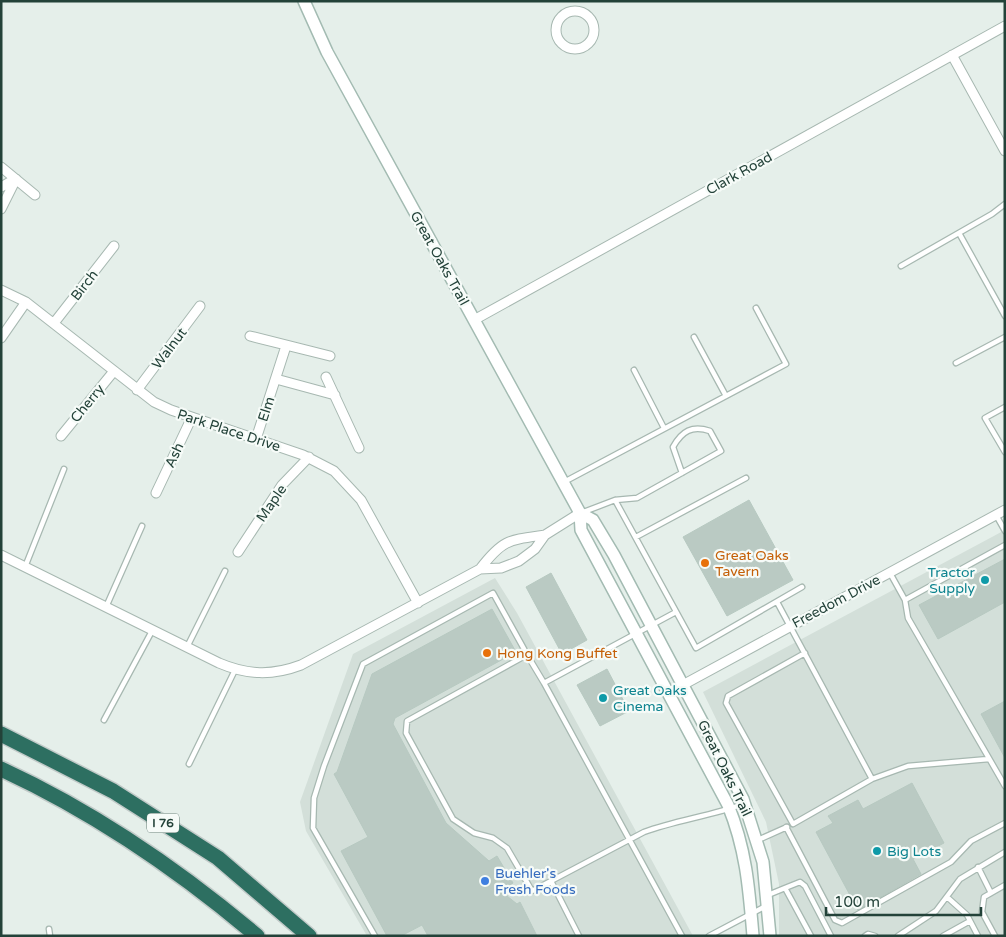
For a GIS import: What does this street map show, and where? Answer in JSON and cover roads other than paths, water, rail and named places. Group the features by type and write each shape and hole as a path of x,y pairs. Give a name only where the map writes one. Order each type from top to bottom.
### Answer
{"highway":[{"name":"I 76","path":"1,734 113,791 218,858 310,936"},
{"name":"I 76","path":"1,769 71,804 153,855 257,936"}],"street":[{"name":"Great Oaks Trail","path":"304,1 327,52 580,513 580,530 730,809 743,846 752,936"},
{"path":"564,1 569,11"},
{"path":"569,11 582,11 592,20 594,26 592,39 583,48 570,49 560,42 557,37 555,31 559,19 569,11"},
{"name":"Clark Road","path":"474,320 1005,26"},
{"path":"952,55 1005,151"},
{"path":"1,167 35,195"},
{"path":"1,187 16,179"},
{"path":"1,209 16,179"},
{"name":"Birch","path":"54,323 114,246"},
{"name":"Park Place Drive","path":"1,290 26,302 138,390 171,410 309,457 334,471 361,500 418,603"},
{"path":"1,338 26,302"},
{"name":"Walnut","path":"138,390 200,306"},
{"path":"250,336 330,356"},
{"name":"Elm","path":"256,439 286,346"},
{"name":"Cherry","path":"61,436 114,371"},
{"path":"326,377 360,448"},
{"name":"Elm","path":"276,378 334,395"},
{"name":"Ash","path":"156,493 192,417"},
{"name":"Maple","path":"238,552 282,485 309,457"},
{"name":"Freedom Drive","path":"668,693 1000,512"},
{"name":"Great Oaks Trail","path":"580,513 593,520 745,803 758,841 764,870 770,936"},
{"path":"1,555 152,631 235,670 262,674 286,671 301,665 480,569 499,546 511,540 545,534 580,513"},
{"path":"480,569 501,568 519,561 535,549 545,534"}],"lane":[{"path":"901,266 1005,204"},
{"path":"959,232 1005,316"},
{"path":"563,482 786,364 756,308"},
{"path":"694,337 726,396"},
{"path":"956,363 1005,337"},
{"path":"634,370 664,428"},
{"path":"1005,406 985,418 1005,452"},
{"path":"580,513 615,500 637,498 682,473 721,451 710,431 701,428 688,430 680,435 673,447 682,473"},
{"path":"25,567 64,469"},
{"path":"636,537 746,478"},
{"path":"615,500 696,648 802,587"},
{"path":"1000,512 1005,530"},
{"path":"106,608 142,526"},
{"path":"905,600 1005,545"},
{"path":"187,648 226,571"},
{"path":"890,572 905,600 908,618 1005,786"},
{"path":"375,936 313,828 314,798 324,766 363,664 493,593 682,936"},
{"path":"777,602 872,779"},
{"path":"544,683 676,612"},
{"path":"104,720 152,631"},
{"path":"793,824 726,703 728,696 805,653"},
{"path":"529,658 523,657 407,721 406,733 453,818 474,833 493,838 507,848 532,891 628,840 661,826 730,809 745,803"},
{"path":"189,764 235,670"},
{"path":"758,841 793,824 872,779 908,766 990,759"},
{"path":"786,827 835,920 842,923 951,862 971,841 1005,823"},
{"path":"898,936 936,911 960,879 1005,852"},
{"path":"978,867 991,893"},
{"path":"550,881 579,936"},
{"path":"709,936 751,914 767,900 795,882 800,882 805,886 831,936"},
{"path":"995,936 982,912 984,897 1005,885"},
{"path":"785,888 811,936"},
{"path":"947,897 967,915 976,935"},
{"path":"943,936 970,921"},
{"path":"49,929 50,936"},
{"path":"865,936 868,934 875,936"}],"place":[{"name":"Great Oaks Tavern","path":"705,563"},
{"name":"Tractor Supply","path":"985,580"},
{"name":"Hong Kong Buffet","path":"487,653"},
{"name":"Great Oaks Cinema","path":"603,698"},
{"name":"Big Lots","path":"877,851"},
{"name":"Buehler's Fresh Foods","path":"485,881"}]}
